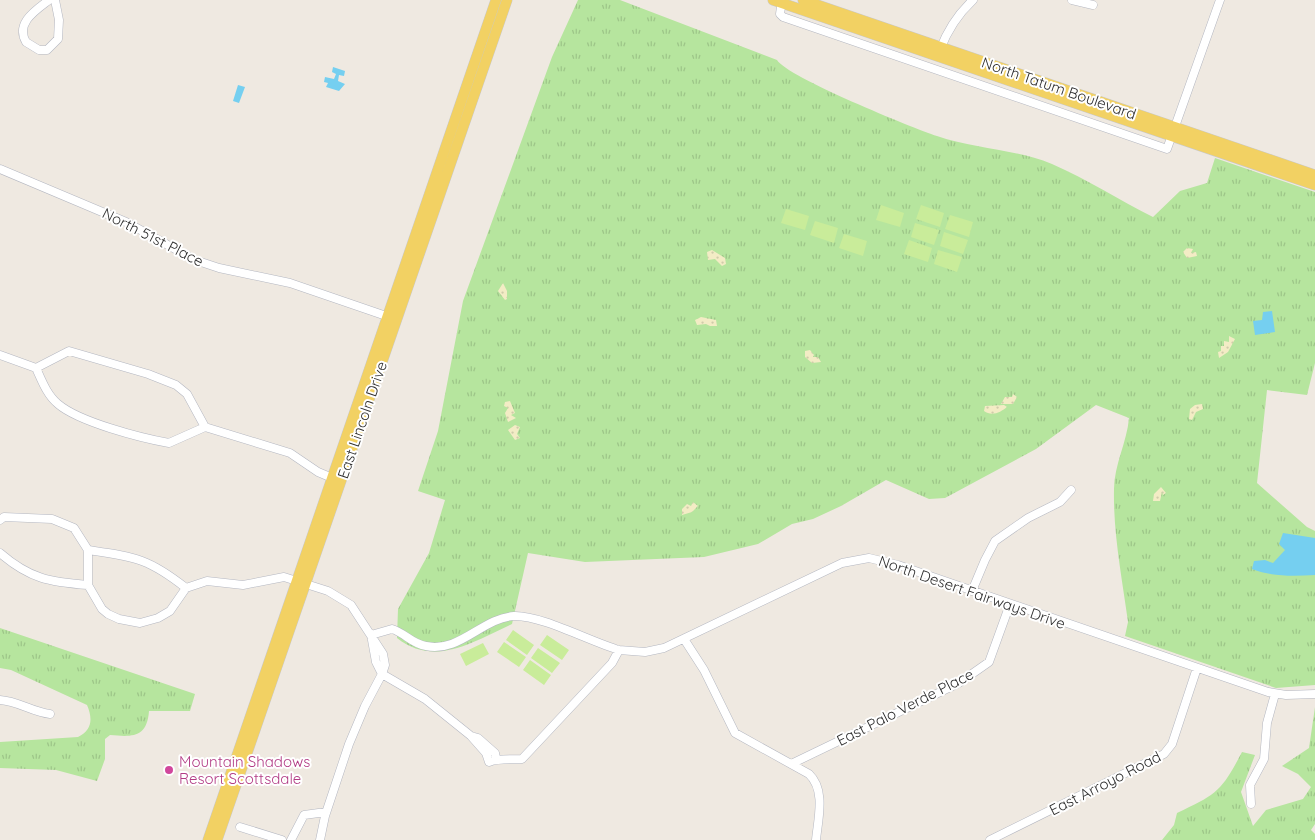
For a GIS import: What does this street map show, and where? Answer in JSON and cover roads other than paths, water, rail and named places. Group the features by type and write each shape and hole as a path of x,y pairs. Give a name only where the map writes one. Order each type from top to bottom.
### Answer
{"main road":[{"name":"East Lincoln Drive","path":"392,318 496,0"},
{"name":"East Lincoln Drive","path":"218,837 265,688 336,480 392,318 507,0"},
{"name":"North Tatum Boulevard","path":"803,0 940,52"},
{"name":"North Tatum Boulevard","path":"779,1 940,52 1174,132 1315,176"},
{"name":"North Tatum Boulevard","path":"1174,132 1315,185"},
{"name":"East Lincoln Drive","path":"208,840 225,789 265,688"},
{"path":"218,837 217,827 226,798 225,789"}],"street":[{"path":"49,0 29,16 23,31 26,42 39,50 47,50 58,39 59,20 55,0"},
{"path":"940,52 960,12 972,0"},
{"path":"1072,0 1093,5"},
{"path":"1174,132 1220,0"},
{"name":"North Tatum Boulevard","path":"779,1 780,14 783,17 1167,149 1174,132"},
{"name":"North 51st Place","path":"0,169 126,222 195,260 219,268 291,283 392,318"},
{"path":"36,368 60,354 73,352 167,380 187,394 205,427"},
{"path":"0,355 36,368 52,398 67,411 81,417 168,444 205,427 290,453 318,472 336,480"},
{"path":"972,591 995,541 1028,518 1060,502 1071,490"},
{"path":"0,520 4,517 52,519 74,528 88,550 88,585 102,609 119,619 140,623 158,618 170,611 186,588 207,581 243,585 284,577 339,596 351,605 371,635 376,662 382,674 425,699 471,736 478,738 495,753 492,760 522,759 612,663 619,650"},
{"path":"88,550 131,556 161,568 186,588"},
{"path":"0,554 18,568 39,577 56,582 88,585"},
{"name":"North Desert Fairways Drive","path":"371,635 392,629 414,643 427,647 440,647 463,640 500,620 518,616 543,622 619,650 631,652 656,650 684,639 842,563 861,558 883,560 1275,694 1315,694"},
{"name":"East Palo Verde Place","path":"791,764 959,683 989,662 1010,604"},
{"path":"684,639 704,670 735,732 809,774 818,786 816,840"},
{"name":"East Arroyo Road","path":"990,840 1164,754 1174,738 1197,668"},
{"path":"320,840 325,814 349,744 365,706 382,674"},
{"path":"1251,804 1250,785 1266,755 1267,723 1275,694"},
{"path":"0,700 12,701 39,713 50,714"},
{"path":"291,840 297,824 304,814 325,814"},
{"path":"297,824 311,817 325,814"},
{"path":"240,827 282,840"}],"water":[{"path":"333,67 345,71 344,76 339,75 338,81 345,84 339,91 326,87 328,83 324,82 325,77 334,79 336,74 332,72"},
{"path":"238,85 245,87 239,103 233,101"},
{"path":"1272,311 1275,332 1255,335 1253,321 1262,320 1263,312"},
{"path":"1283,533 1315,538 1315,575 1275,575 1252,569 1254,561 1265,560 1273,563 1285,550 1279,544"}],"place":[{"name":"Mountain Shadows Resort Scottsdale","path":"169,770"}]}
